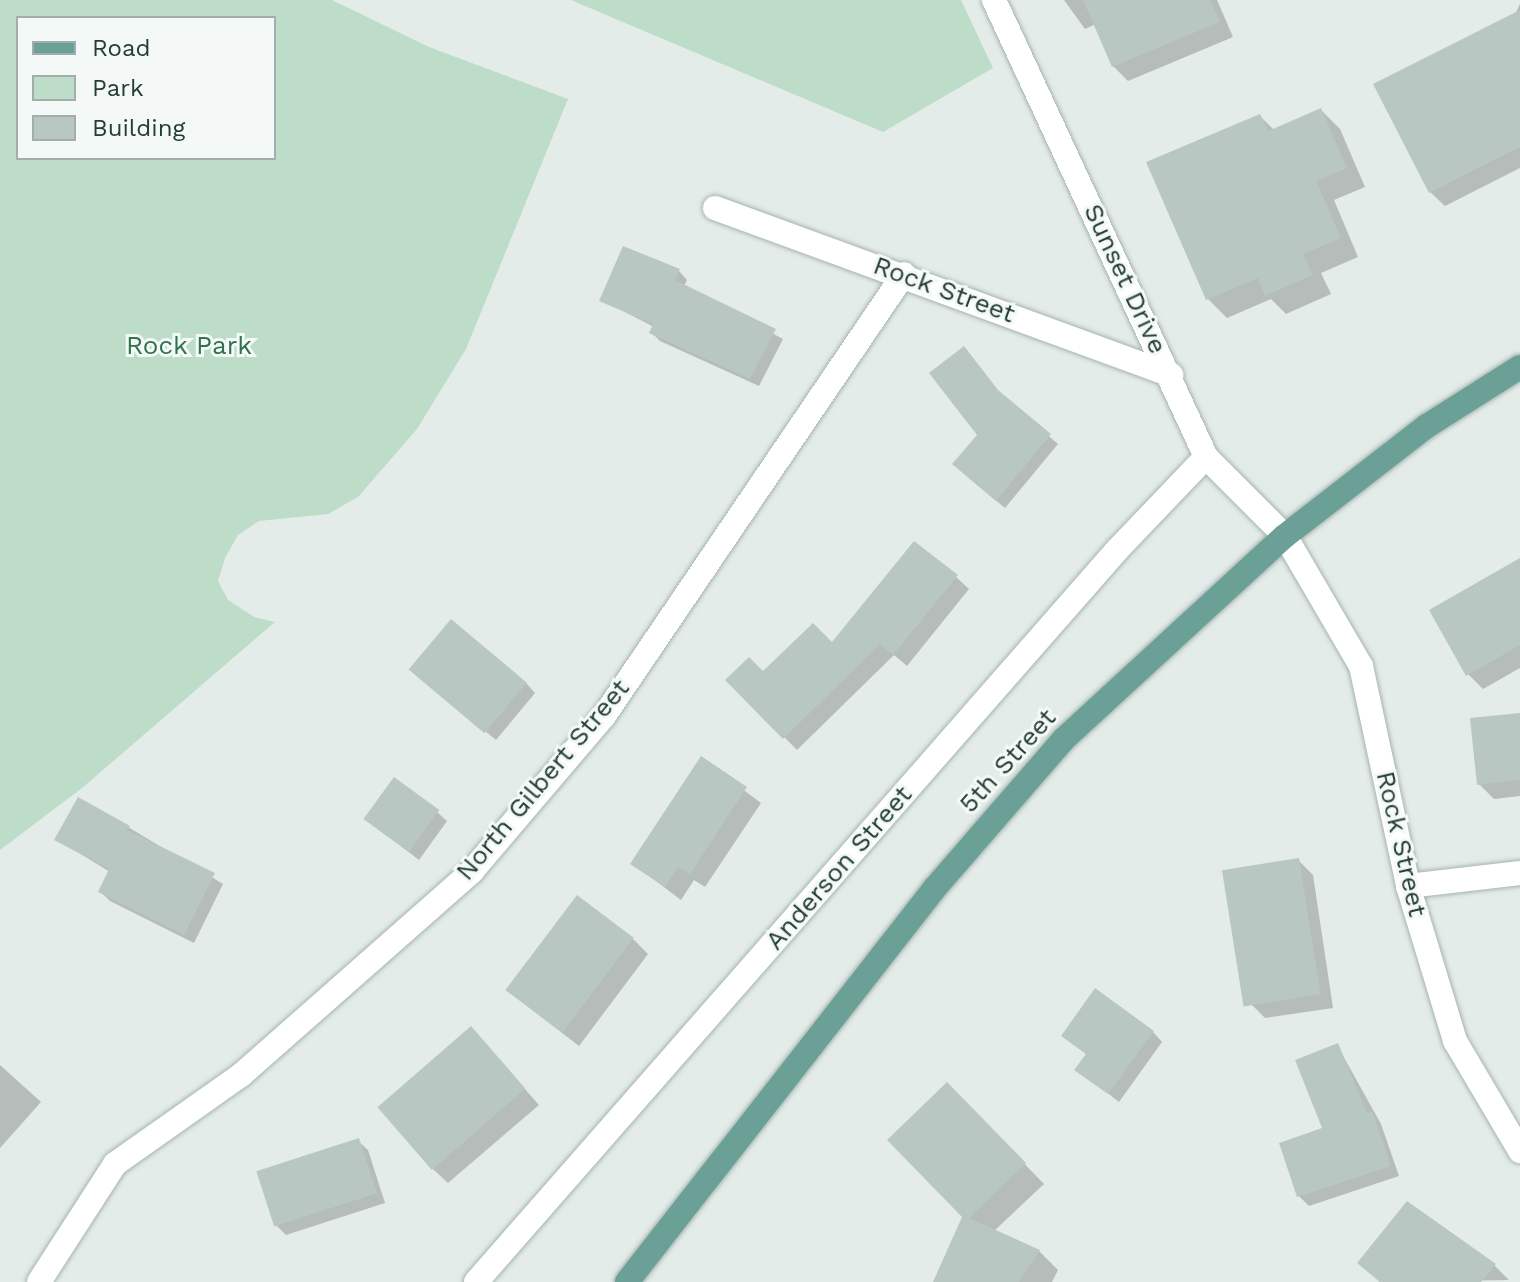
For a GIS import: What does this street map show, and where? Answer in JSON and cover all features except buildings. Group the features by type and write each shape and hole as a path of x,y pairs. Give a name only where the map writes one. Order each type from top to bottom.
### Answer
{"main road":[{"name":"5th Street","path":"627,1282 996,813 1128,676 1285,536 1427,426 1520,367"}],"street":[{"name":"Sunset Drive","path":"994,0 1171,375 1206,457 1285,536"},
{"name":"Rock Street","path":"715,208 904,274 1171,375"},
{"name":"North Gilbert Street","path":"39,1282 115,1164 241,1075 482,859 604,716 904,274"},
{"name":"Anderson Street","path":"476,1282 1117,550 1206,457"},
{"name":"Rock Street","path":"1285,536 1361,666 1408,886 1455,1041 1520,1151"},
{"path":"1408,886 1520,873"}],"green space":[{"name":"Rock Park","path":"0,0 332,0 429,47 568,99 466,349 417,429 358,497 328,514 259,521 238,535 225,558 218,581 228,600 254,617 275,622 82,788 0,850"},
{"path":"571,0 961,0 993,68 883,132"}]}
